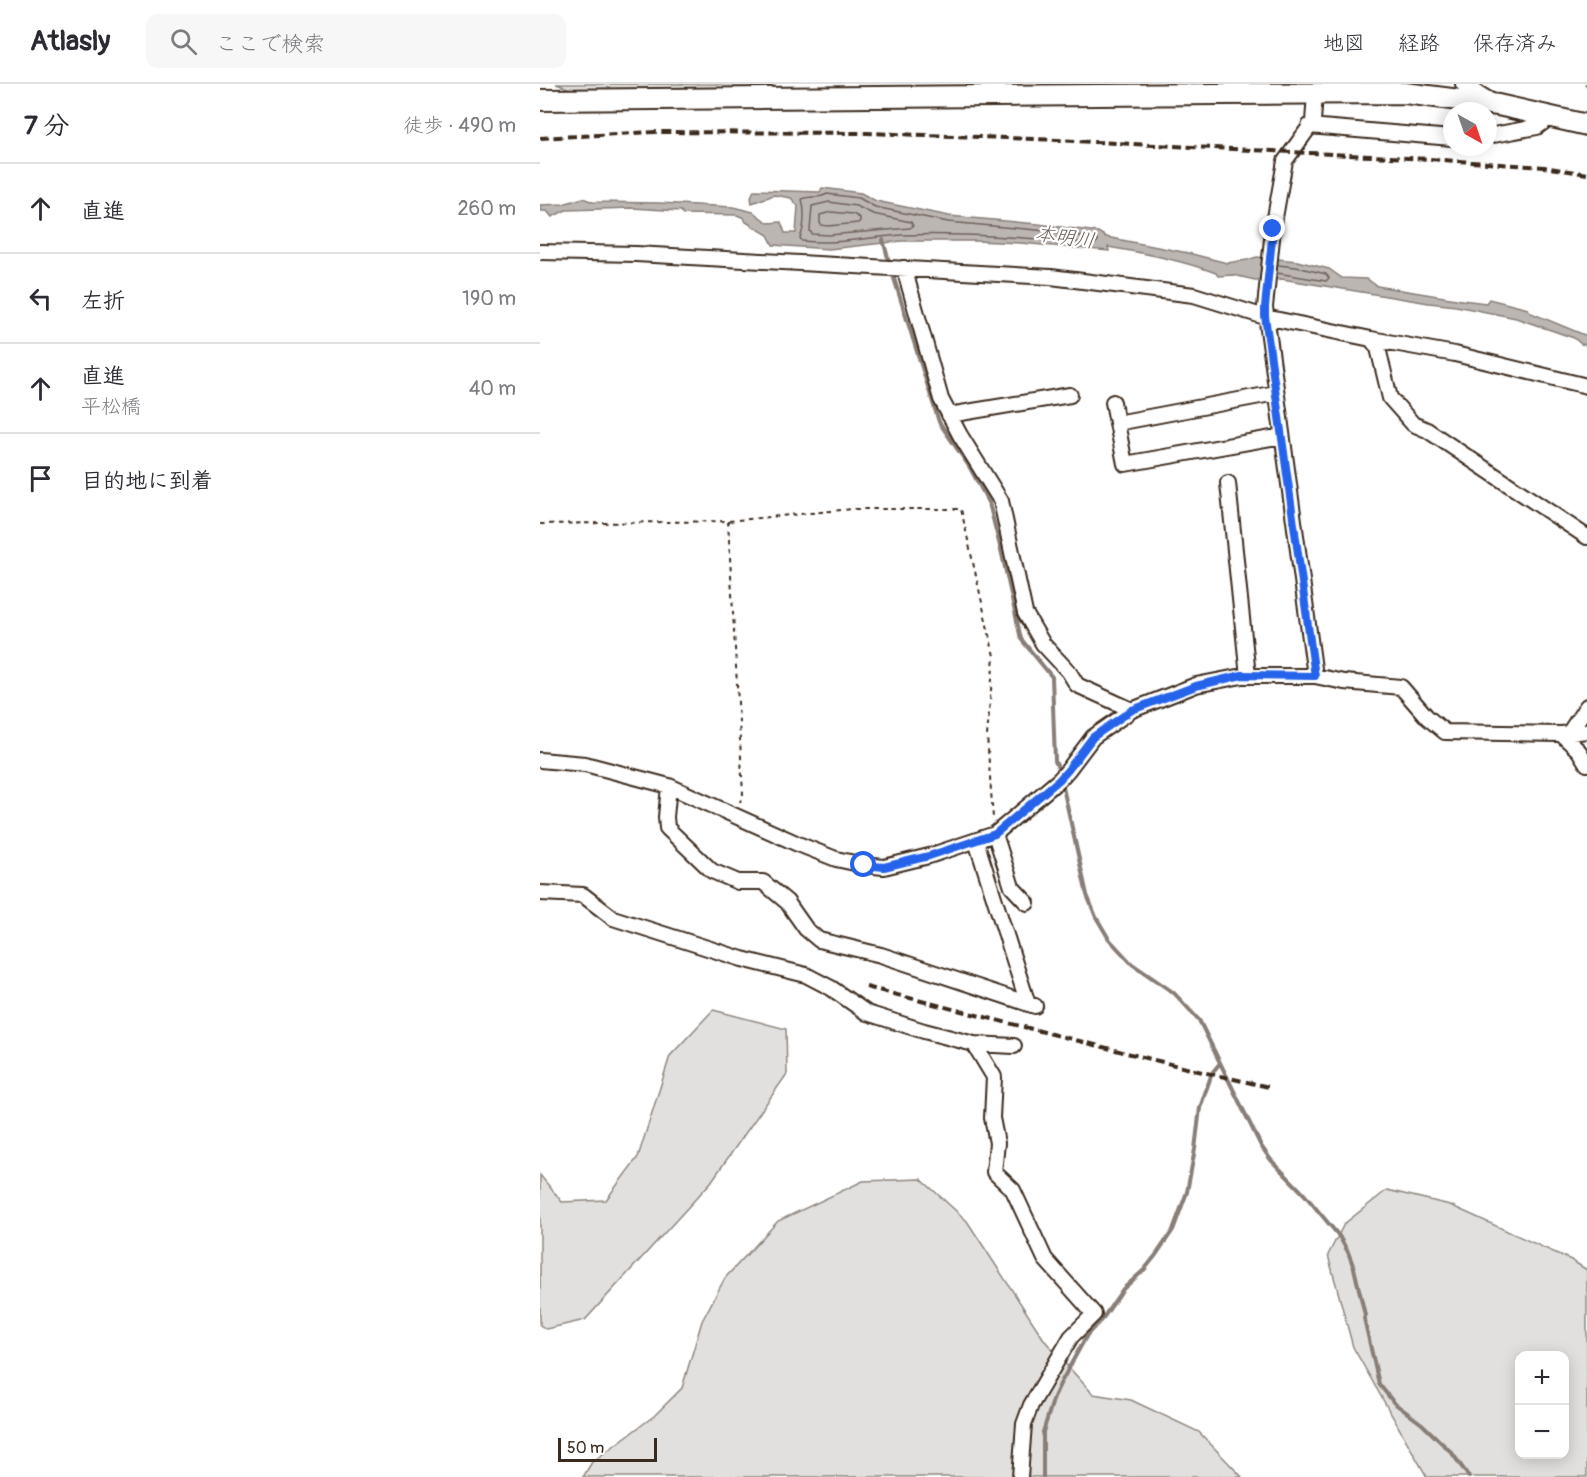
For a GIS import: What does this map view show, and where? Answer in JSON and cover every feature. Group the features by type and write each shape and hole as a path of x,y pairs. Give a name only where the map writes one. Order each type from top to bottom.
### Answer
{"street":[{"path":"1463,84 1498,105"},
{"path":"1315,93 1313,122 1285,161 1273,229 1265,312 1315,676"},
{"path":"540,100 1405,93 1498,105 1587,125"},
{"path":"1497,134 1537,127 1551,117"},
{"path":"1310,126 1443,137"},
{"path":"540,252 636,254 1051,277 1194,295 1371,339 1455,354 1587,386"},
{"path":"902,268 940,399 1001,501 1025,613 1044,644 1069,672 1077,685 1132,710"},
{"path":"1371,339 1378,348 1390,398 1413,424 1427,430 1587,537"},
{"path":"1117,423 1276,393"},
{"path":"949,415 1070,395"},
{"path":"1113,402 1125,464 1282,436"},
{"path":"1227,483 1248,676"},
{"path":"540,759 585,764 669,786 836,859 884,867 929,856 995,834 1063,775 1093,737 1132,710 1196,686 1242,675 1315,676 1344,682 1401,687 1427,717 1445,732 1565,733 1587,731"},
{"path":"1565,733 1587,706"},
{"path":"1565,733 1587,764"},
{"path":"669,786 666,817 668,828 712,871 738,882 764,882 787,902 806,929 819,940 880,955 1032,1005 976,841"},
{"path":"995,834 1012,887 1027,903"},
{"path":"540,892 583,895 613,918 742,959 806,975 831,988 867,1013 974,1044 1014,1046"},
{"path":"974,1044 994,1077 992,1118 997,1143 994,1172 1012,1190 1046,1259 1094,1314 1071,1337 1031,1405 1024,1424 1020,1477"}],"path":[{"path":"540,524 728,521 852,509 962,509 994,657 987,736 995,834"},
{"path":"728,521 743,794 735,816"}],"shaded area":[{"path":"556,84 775,84 755,93 592,96"},
{"path":"713,1010 786,1029 787,1074 711,1182 585,1320 546,1329 540,1325 540,1175 562,1202 606,1200 638,1157 670,1056"},
{"path":"921,1179 967,1221 1045,1341 1093,1394 1131,1400 1199,1432 1242,1477 583,1477 592,1462 654,1416 682,1388 702,1321 725,1278 778,1221 863,1181"},
{"path":"1387,1190 1450,1205 1571,1260 1587,1270 1587,1477 1427,1477 1353,1347 1328,1255 1344,1224"}],"water":[{"name":"本明川","path":"822,188 861,193 876,201 949,216 1098,232 1106,237 1227,263 1257,257 1297,261 1329,269 1342,278 1367,279 1377,286 1486,303 1489,299 1528,309 1531,313 1587,336 1587,345 1581,344 1574,338 1516,318 1456,306 1282,279 1255,280 1233,275 1218,276 1203,268 1149,254 1108,247 1109,251 1020,243 902,241 829,249 773,245 768,235 737,215 683,214 681,211 632,208 566,210 552,217 547,211 540,211 540,205 563,204 583,198 593,202 733,207 753,212 768,223 781,222 785,233 796,233 798,206 791,198 774,195 752,203 751,197 754,190 820,192"}],"waterway":[{"path":"883,240 890,265"},
{"path":"892,272 939,422 969,466 989,503 1021,639 1052,677 1055,761 1060,773"},
{"path":"1062,783 1087,895 1096,917 1109,939 1132,964 1174,993 1199,1020 1261,1146 1339,1236 1348,1252 1354,1268 1379,1384 1394,1403 1422,1424 1452,1453 1469,1477"},
{"path":"1043,1477 1043,1432 1060,1384 1087,1335 1103,1318 1123,1289 1144,1270 1173,1230 1187,1192 1200,1108 1212,1073 1220,1063"}],"railway":[{"path":"540,138 655,132 867,133 1036,139 1429,159 1544,167 1587,174"},
{"path":"866,987 1269,1087"}],"route":[{"path":"864,865 884,867 929,856 995,834 1059,780 1093,737 1132,710 1196,686 1242,675 1315,676 1265,316 1273,229"}]}
